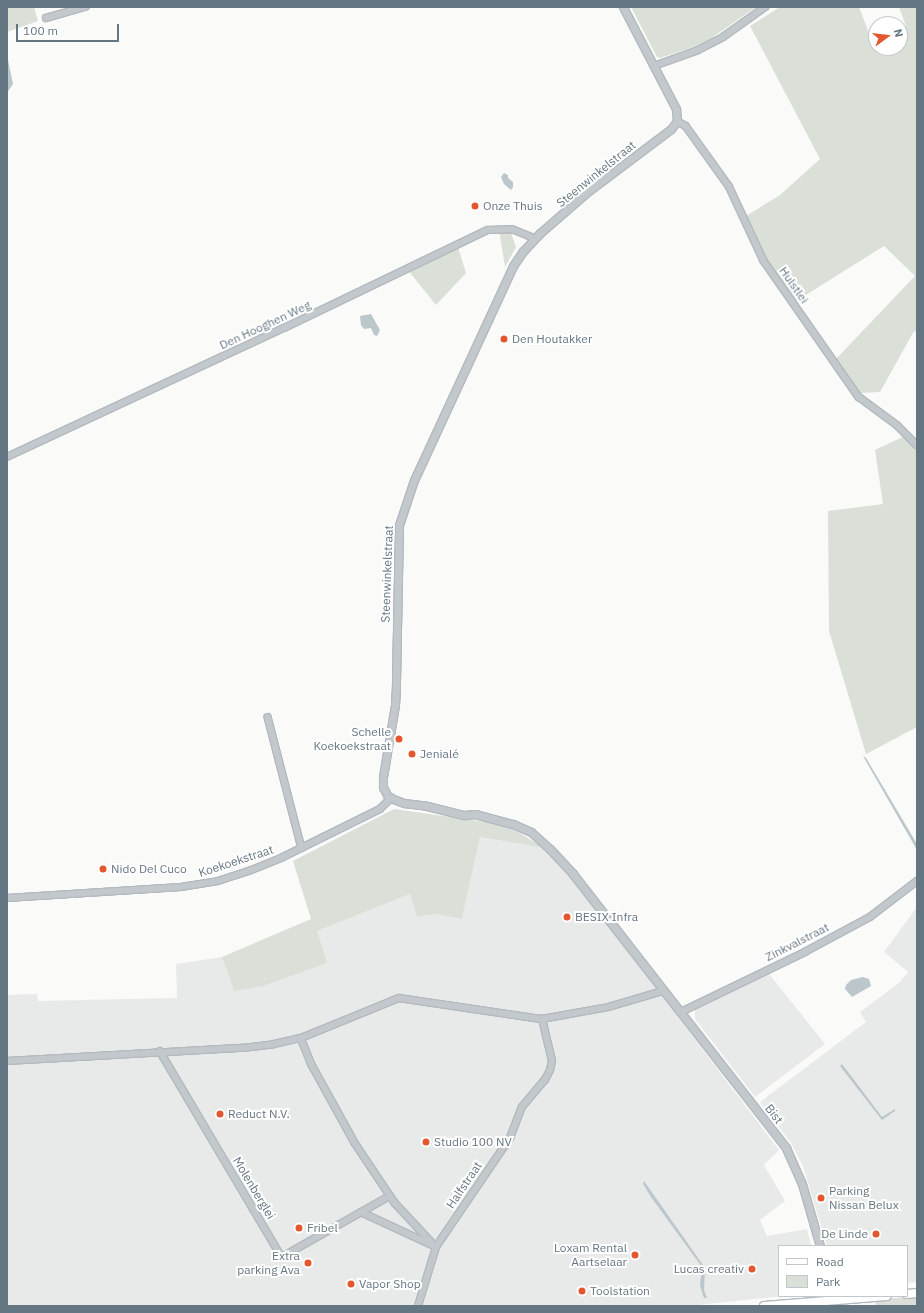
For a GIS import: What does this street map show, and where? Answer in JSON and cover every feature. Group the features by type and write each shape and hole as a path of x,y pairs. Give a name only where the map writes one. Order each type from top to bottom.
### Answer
{"main road":[{"path":"764,1306 877,1297"}],"street":[{"path":"46,18 85,7"},
{"path":"623,7 676,109 677,121"},
{"path":"654,66 710,44 723,37 765,7"},
{"name":"Steenwinkelstraat","path":"392,798 388,796 383,787 383,778 395,706 399,525 414,480 513,266 534,238 586,193 672,129 677,121"},
{"name":"Hulstlei","path":"677,121 686,126 729,186 764,262 859,397 897,425 917,445"},
{"name":"Den Hooghen Weg","path":"7,457 284,328 488,230 512,230 534,238"},
{"path":"268,717 302,848"},
{"path":"392,798 404,803 426,806 464,815 475,814 500,819 531,832 573,874 663,991 681,1012"},
{"name":"Koekoekstraat","path":"7,898 197,886 249,871 302,848 380,808 392,798"},
{"name":"Zinkvalstraat","path":"681,1012 805,952 870,917 917,881"},
{"path":"7,1061 243,1048 274,1044 301,1038 399,998 542,1020 610,1007 663,991"},
{"name":"Bist","path":"681,1012 786,1148 802,1184 820,1245"},
{"name":"Halfstraat","path":"418,1306 436,1247 510,1138 522,1107 545,1080 550,1070 552,1061 542,1020"},
{"path":"301,1038 312,1065 355,1143 390,1196 436,1247"},
{"name":"Molenberglei","path":"160,1052 282,1257 390,1196"},
{"path":"361,1212 436,1247"}],"shaded area":[{"path":"7,55 13,84 7,93"},
{"path":"504,173 508,175 508,178 513,182 513,187 511,190 504,184 501,177"},
{"path":"371,314 380,330 377,336 374,335 371,328 364,329 361,325 360,316"},
{"path":"863,756 866,758 917,844 917,850"},
{"path":"480,837 550,849 663,991 677,1016 779,1150 764,1165 785,1201 760,1220 767,1236 807,1229 811,1245 778,1245 778,1297 688,1306 7,1306 7,995 37,994 38,1001 177,998 176,964 222,957 234,991 317,931 410,894 417,917 435,914 462,919"},
{"path":"917,907 917,1282 908,1283 908,1245 827,1245 803,1166 791,1143 760,1102 866,1022 860,1012 899,983 908,972 884,952"},
{"path":"769,974 825,1044 755,1097 695,1019 695,1009"},
{"path":"863,977 869,979 871,986 852,997 845,989 846,985 851,980"},
{"path":"842,1064 882,1117 895,1109 895,1111 882,1120 840,1066"},
{"path":"644,1181 705,1268 704,1290 707,1298 704,1298 700,1286 702,1267 651,1197 643,1184"}],"green space":[{"path":"7,7 34,7 38,21 7,32"},
{"path":"631,7 756,7 710,39 690,48 660,58 657,57"},
{"path":"780,7 859,7 868,31 868,56 908,56 908,16 902,16 899,7 917,7 917,333 914,331 880,392 860,393 836,359 915,276 884,246 793,303 764,261 746,216 780,195 820,159 750,26"},
{"path":"499,230 508,231 511,233 516,247 505,267"},
{"path":"457,244 466,273 436,305 407,269"},
{"path":"907,435 917,445 917,727 866,754 829,631 828,511 883,504 875,450"},
{"path":"394,809 499,824 518,832 544,848 480,837 462,919 435,914 417,917 410,894 317,931 327,963 263,986 234,991 222,957 311,919 293,861"},
{"path":"917,1296 917,1306 876,1306 875,1300"}],"place":[{"name":"Onze Thuis","path":"475,206"},
{"name":"Den Houtakker","path":"504,339"},
{"name":"Schelle Koekoekstraat","path":"399,739"},
{"name":"Jenialé","path":"412,754"},
{"name":"Nido Del Cuco","path":"103,869"},
{"name":"BESIX Infra","path":"567,917"},
{"name":"Reduct N.V.","path":"220,1114"},
{"name":"Studio 100 NV","path":"426,1142"},
{"name":"Parking Nissan Belux","path":"821,1198"},
{"name":"Fribel","path":"299,1228"},
{"name":"De Linde","path":"876,1234"},
{"name":"Loxam Rental Aartselaar","path":"635,1255"},
{"name":"Extra parking Ava","path":"308,1263"},
{"name":"Lucas creativ","path":"752,1269"},
{"name":"Vapor Shop","path":"351,1284"},
{"name":"Toolstation","path":"582,1291"}]}
